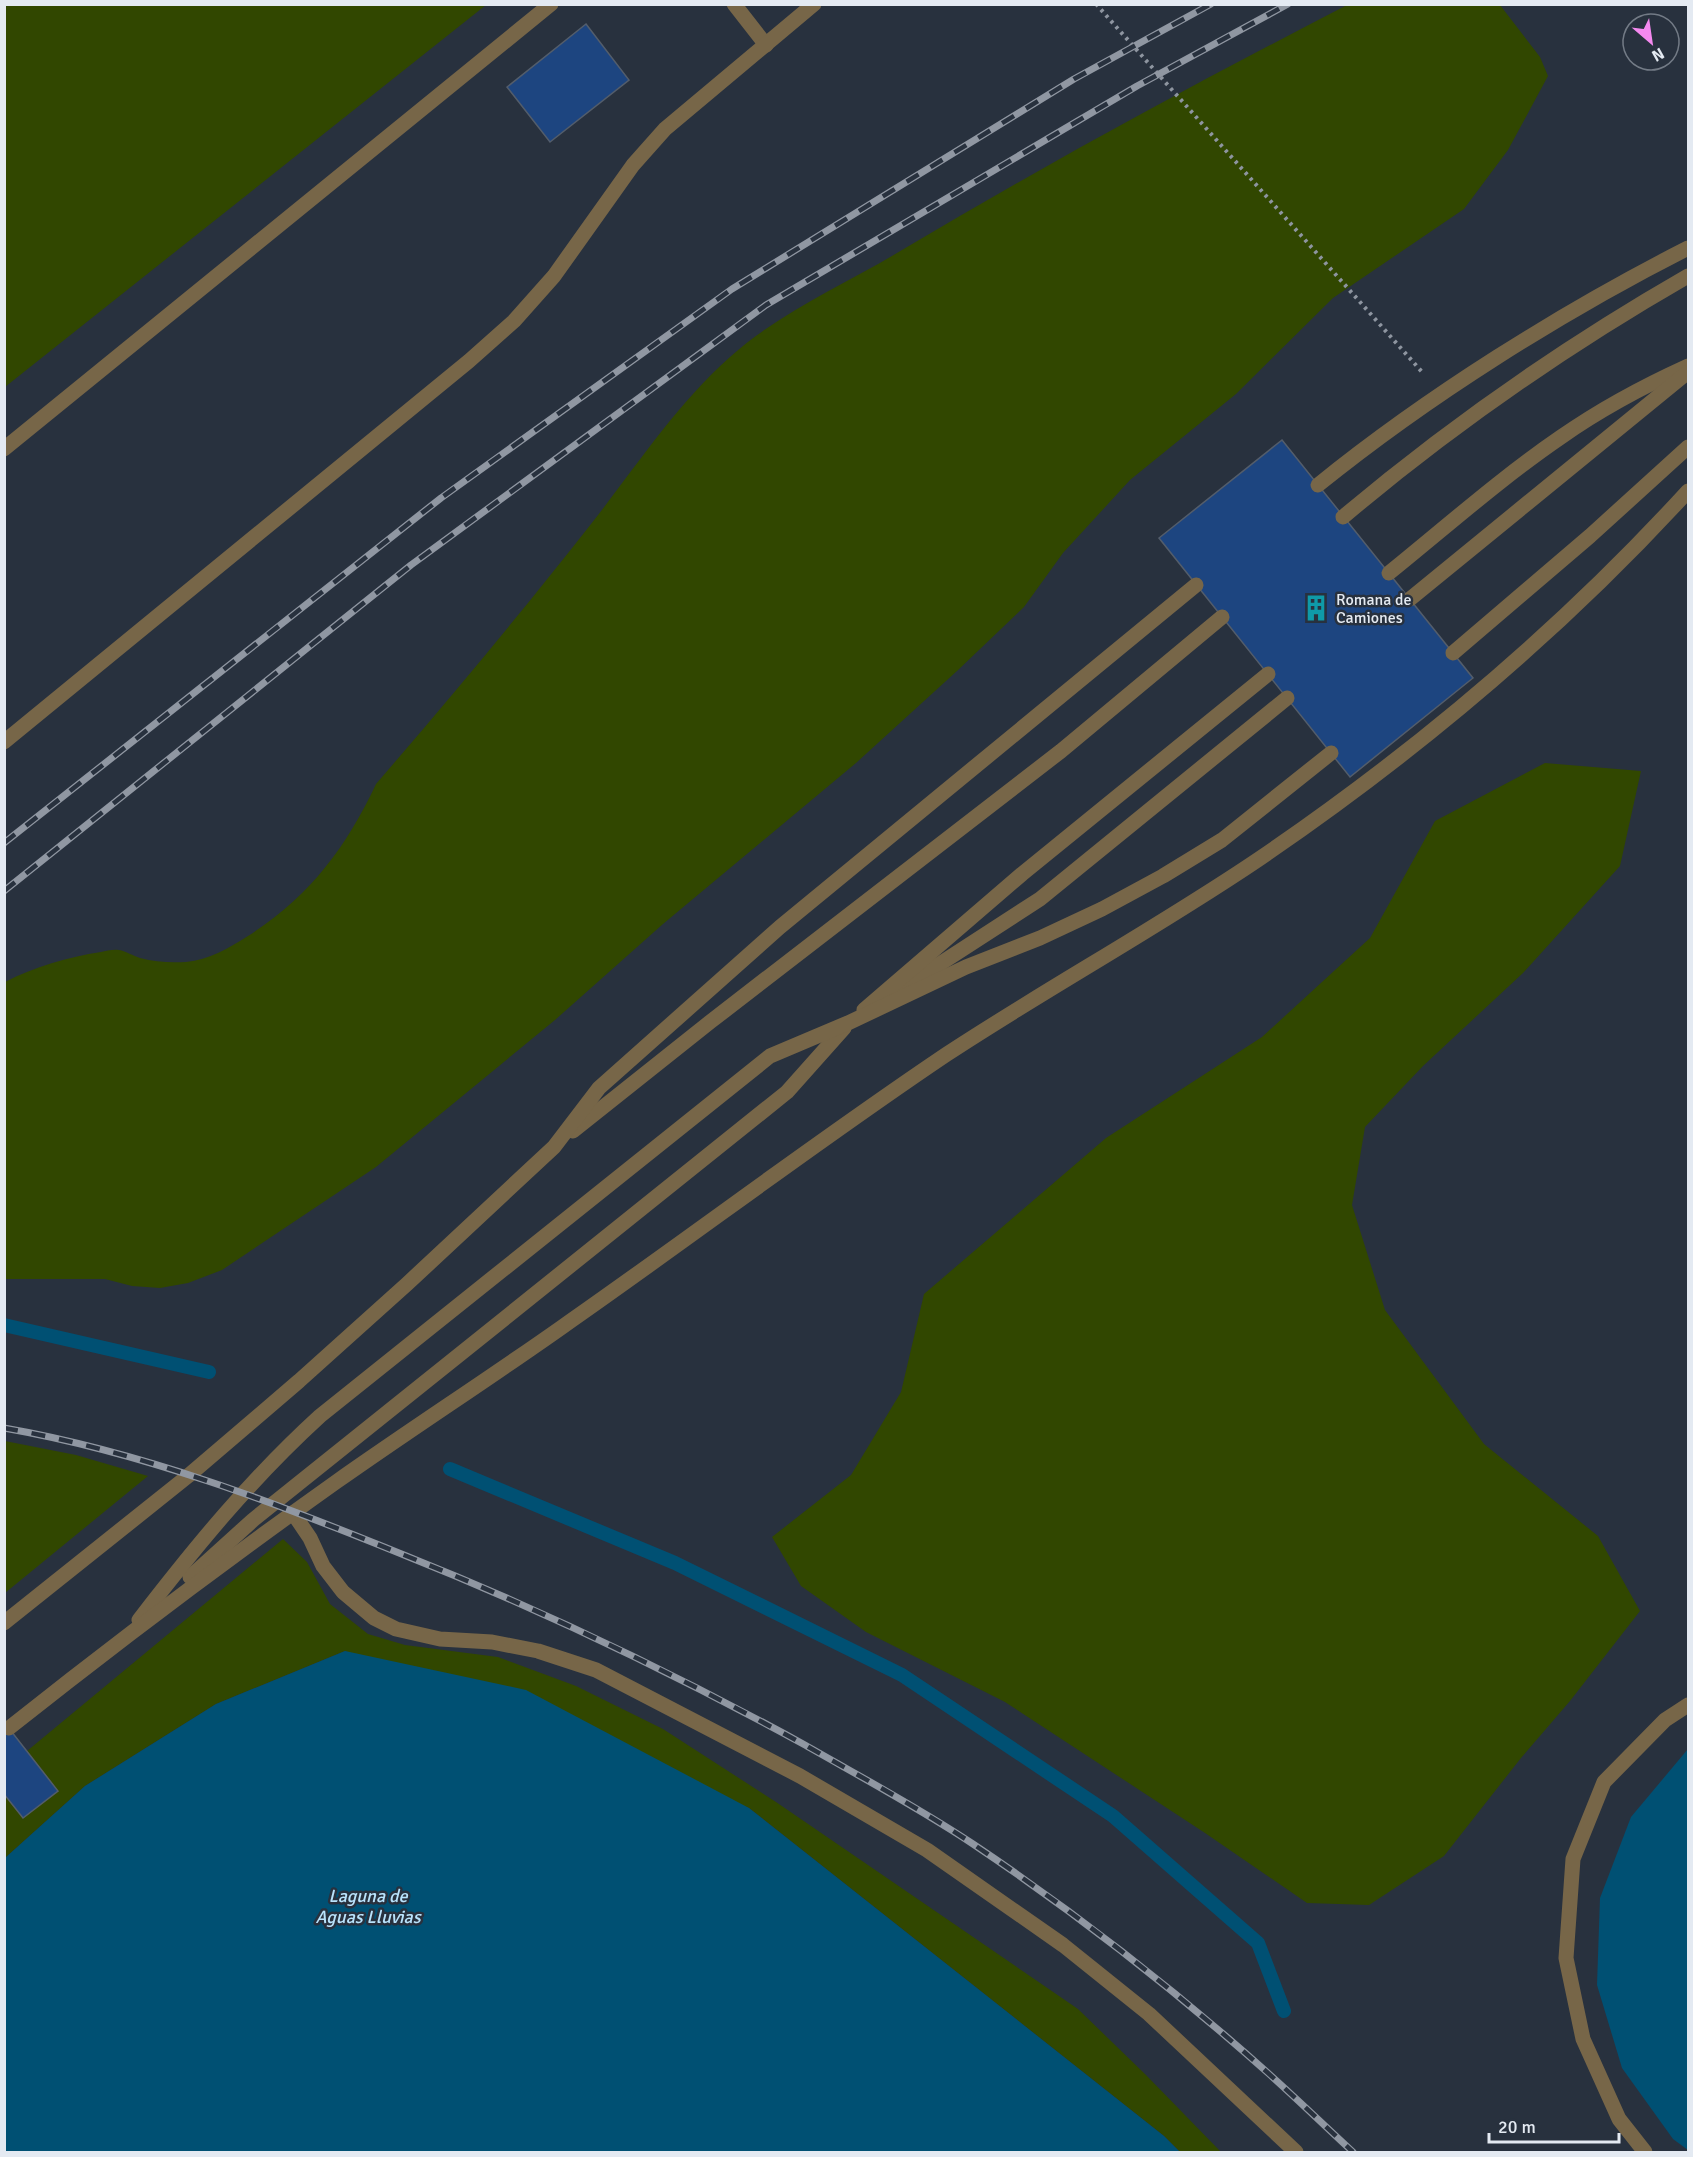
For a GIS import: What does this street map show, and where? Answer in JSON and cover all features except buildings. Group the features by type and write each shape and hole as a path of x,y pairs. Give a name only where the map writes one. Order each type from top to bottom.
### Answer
{"lane":[{"path":"4,448 551,4"},
{"path":"734,4 766,45"},
{"path":"4,742 460,368 514,321 554,276 626,174 665,129 814,4"},
{"path":"1318,485 1344,464 1499,357 1580,308 1689,249"},
{"path":"1343,517 1471,415 1555,356 1635,306 1689,276"},
{"path":"1389,573 1512,473 1561,437 1613,404 1689,366"},
{"path":"1410,598 1689,372"},
{"path":"1453,653 1590,536 1689,447"},
{"path":"9,1728 128,1634 293,1513 447,1404 557,1331 828,1136 951,1052 1177,913 1334,806 1477,693 1561,618 1689,491"},
{"path":"554,1147 599,1088 763,941 1196,585"},
{"path":"4,1623 188,1476 299,1381 554,1147 710,1022 1061,751 1222,617"},
{"path":"128,1634 253,1520 787,1092 848,1023 1022,874 1268,674"},
{"path":"848,1023 1040,899 1287,698"},
{"path":"128,1634 244,1490 320,1416 770,1056 848,1023 966,967 1040,938 1102,909 1222,840 1331,753"},
{"path":"293,1513 310,1538 323,1566 343,1592 374,1618 396,1629 440,1639 492,1642 538,1651 596,1670 800,1776 927,1850 1063,1945 1149,2014 1296,2152"},
{"path":"1645,2152 1619,2119 1583,2039 1566,1958 1573,1859 1604,1782 1665,1720 1689,1706"}],"path":[{"path":"1096,4 1442,395"}],"green space":[{"path":"5,4 486,4 486,5 5,387"},
{"path":"1349,4 1500,5 1540,57 1548,76 1508,150 1464,209 1333,298 1236,394 1130,480 1063,553 1024,607 856,763 663,924 555,1020 376,1167 222,1270 188,1283 160,1288 132,1286 105,1279 5,1279 5,982 51,963 112,950 157,961 194,961 226,949 270,921 290,905 324,869 352,829 376,784 539,590 674,416 730,357 749,341 791,313 1068,154"},
{"path":"1545,763 1641,771 1620,866 1523,973 1423,1066 1365,1127 1352,1205 1385,1310 1484,1444 1598,1536 1640,1611 1444,1856 1369,1905 1307,1903 1005,1702 866,1632 801,1586 772,1537 851,1475 901,1392 924,1294 1106,1138 1262,1037 1370,938 1435,821"},
{"path":"5,1441 76,1455 148,1476 5,1593"},
{"path":"283,1539 307,1562 330,1604 368,1634 405,1645 498,1657 576,1686 663,1729 776,1802 1078,2009 1221,2152 1180,2152 1164,2136 749,1808 345,1651 216,1704 85,1786 5,1858 4,1794 58,1791 27,1751"}],"water":[{"name":"Laguna de Aguas Lluvias","path":"345,1651 526,1690 749,1808 1164,2136 1180,2152 5,2152 5,1858 85,1786 216,1704"},
{"path":"1688,1749 1688,2150 1673,2139 1622,2068 1597,1985 1600,1898 1631,1817"}],"waterway":[{"path":"4,1325 209,1372"},
{"path":"450,1469 675,1563 902,1675 1113,1816 1258,1943 1284,2011"}],"railway":[{"path":"4,843 441,498 732,289 1074,79 1211,4"},
{"path":"4,891 411,565 766,305 1137,86 1288,4"},
{"path":"4,1428 56,1438 157,1465 258,1498 356,1536 456,1576 557,1621 657,1668 805,1745 932,1818 1049,1897 1197,2012 1268,2073 1353,2152"}],"place":[{"name":"Romana de Camiones","path":"1316,608"}]}
